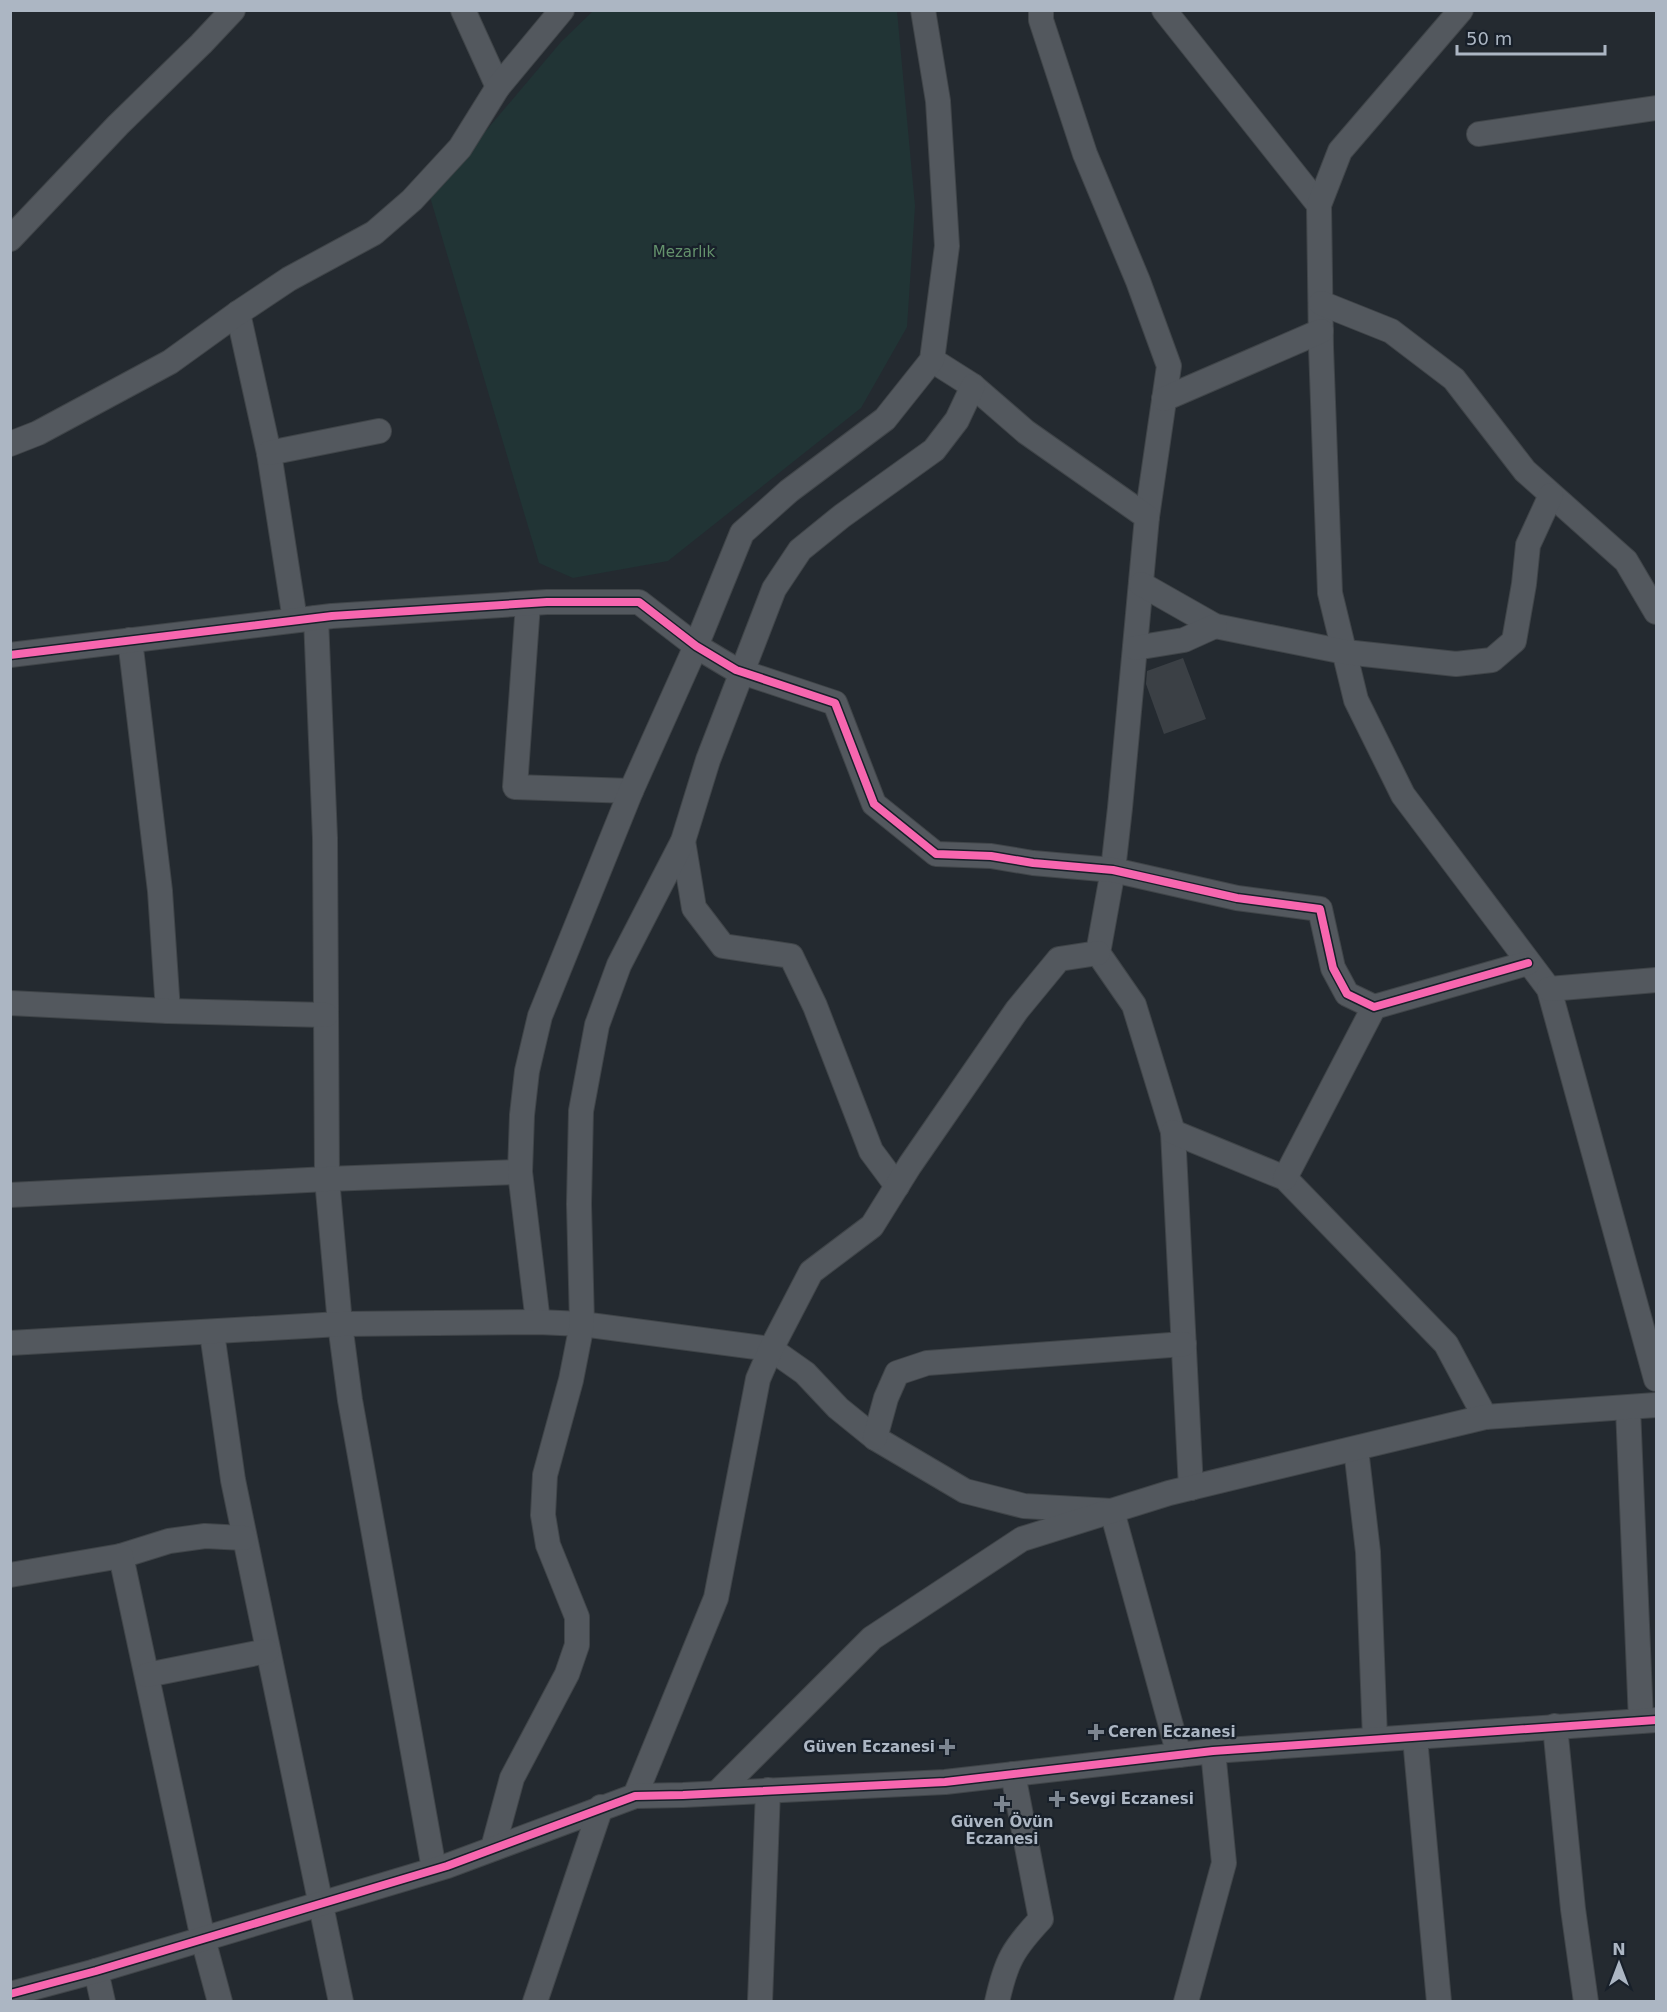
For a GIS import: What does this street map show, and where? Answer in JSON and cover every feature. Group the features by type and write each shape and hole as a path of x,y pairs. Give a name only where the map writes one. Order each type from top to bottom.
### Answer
{"street":[{"path":"10,238 117,124 201,45 233,10"},
{"path":"463,10 498,87"},
{"path":"10,444 38,433 170,362 290,279 374,233 412,200 460,148 498,87 562,10"},
{"path":"538,1322 520,1172 522,1115 527,1071 540,1016 631,790 696,646 742,533 789,491 885,419 932,360 947,246 938,101 923,10"},
{"path":"1041,10 1041,20 1085,154 1138,281 1169,366 1147,517 1113,870 1098,952 1134,1005 1173,1132 1191,1488"},
{"path":"1461,10 1340,151 1319,205 1330,592 1356,700 1403,795 1549,989 1656,1379"},
{"path":"1167,11 1319,205"},
{"path":"1479,134 1656,108"},
{"path":"1321,303 1390,331 1454,380 1525,471 1626,561 1656,612"},
{"path":"238,313 306,619 325,838 327,1179 340,1324 354,1424 434,1869"},
{"path":"1164,399 1321,331"},
{"path":"932,360 973,386 1026,432 1147,517"},
{"path":"493,1848 512,1778 567,1674 577,1645 577,1617 548,1545 543,1515 545,1475 571,1380 582,1324 579,1204 581,1111 597,1025 619,965 683,841 708,760 774,589 800,550 842,516 934,450 957,420 973,386"},
{"path":"269,453 379,430"},
{"path":"1141,584 1215,627 1345,652 1456,664 1492,660 1514,641 1528,545 1551,495"},
{"path":"10,655 306,619 528,604 639,602 696,646 741,672 835,703 874,804 936,854 991,856 1033,863 1113,870 1237,898 1320,909 1334,968 1347,994 1374,1007 1528,963"},
{"path":"528,604 515,787 631,790"},
{"path":"1135,648 1184,640 1215,627"},
{"path":"130,640 160,891 168,1011"},
{"path":"683,841 694,908 723,946 791,956 815,1006 871,1151 897,1186"},
{"path":"635,1796 716,1598 758,1379 811,1272 872,1226 1017,1010 1059,959 1098,952"},
{"path":"1549,989 1656,980"},
{"path":"10,1003 168,1011 326,1015"},
{"path":"1285,1178 1374,1007"},
{"path":"1173,1132 1285,1178 1446,1344 1485,1417"},
{"path":"10,1196 327,1179 520,1172"},
{"path":"10,1343 340,1324 538,1322 582,1324 771,1349 805,1373 838,1408 875,1438 965,1491 1024,1506 1112,1511"},
{"path":"212,1333 233,1480 244,1538 341,2001"},
{"path":"875,1438 885,1398 897,1373 927,1363 1184,1344"},
{"path":"717,1793 872,1638 1022,1539 1191,1488 1485,1417 1656,1405"},
{"path":"10,1994 96,1971 434,1869 635,1796 945,1782 1213,1751 1649,1720 1628,1408"},
{"path":"1356,1449 1368,1552 1375,1739"},
{"path":"1112,1511 1179,1755"},
{"path":"10,1575 121,1556 169,1541 205,1536 244,1538"},
{"path":"121,1556 203,1939 220,2001"},
{"path":"147,1675 267,1651"},
{"path":"1555,1726 1573,1909 1586,2001"},
{"path":"1415,1738 1439,2001"},
{"path":"1186,2001 1224,1863 1213,1751"},
{"path":"997,2001 1004,1970 1019,1942 1041,1919 1013,1774"},
{"path":"760,2001 768,1790"},
{"path":"535,2001 601,1807"},
{"path":"96,1971 104,2001"}],"green space":[{"name":"Mezarlık","path":"593,11 897,11 915,206 907,327 861,408 668,561 573,578 539,563 430,197 561,42"}],"building":[{"path":"1183,658 1206,719 1164,734 1146,684 1147,671"}],"cycle path":[{"path":"10,655 332,616 547,602 639,602 696,646 736,670 835,703 874,804 936,854 991,856 1033,863 1113,870 1237,898 1320,909 1333,968 1347,994 1374,1007 1528,963"},
{"path":"10,1994 96,1971 447,1866 635,1796 945,1782 1213,1751 1656,1720"}],"place":[{"name":"Ceren Eczanesi","path":"1096,1732"},
{"name":"Güven Eczanesi","path":"947,1747"},
{"name":"Sevgi Eczanesi","path":"1057,1799"},
{"name":"Güven Övün Eczanesi","path":"1002,1804"}]}
